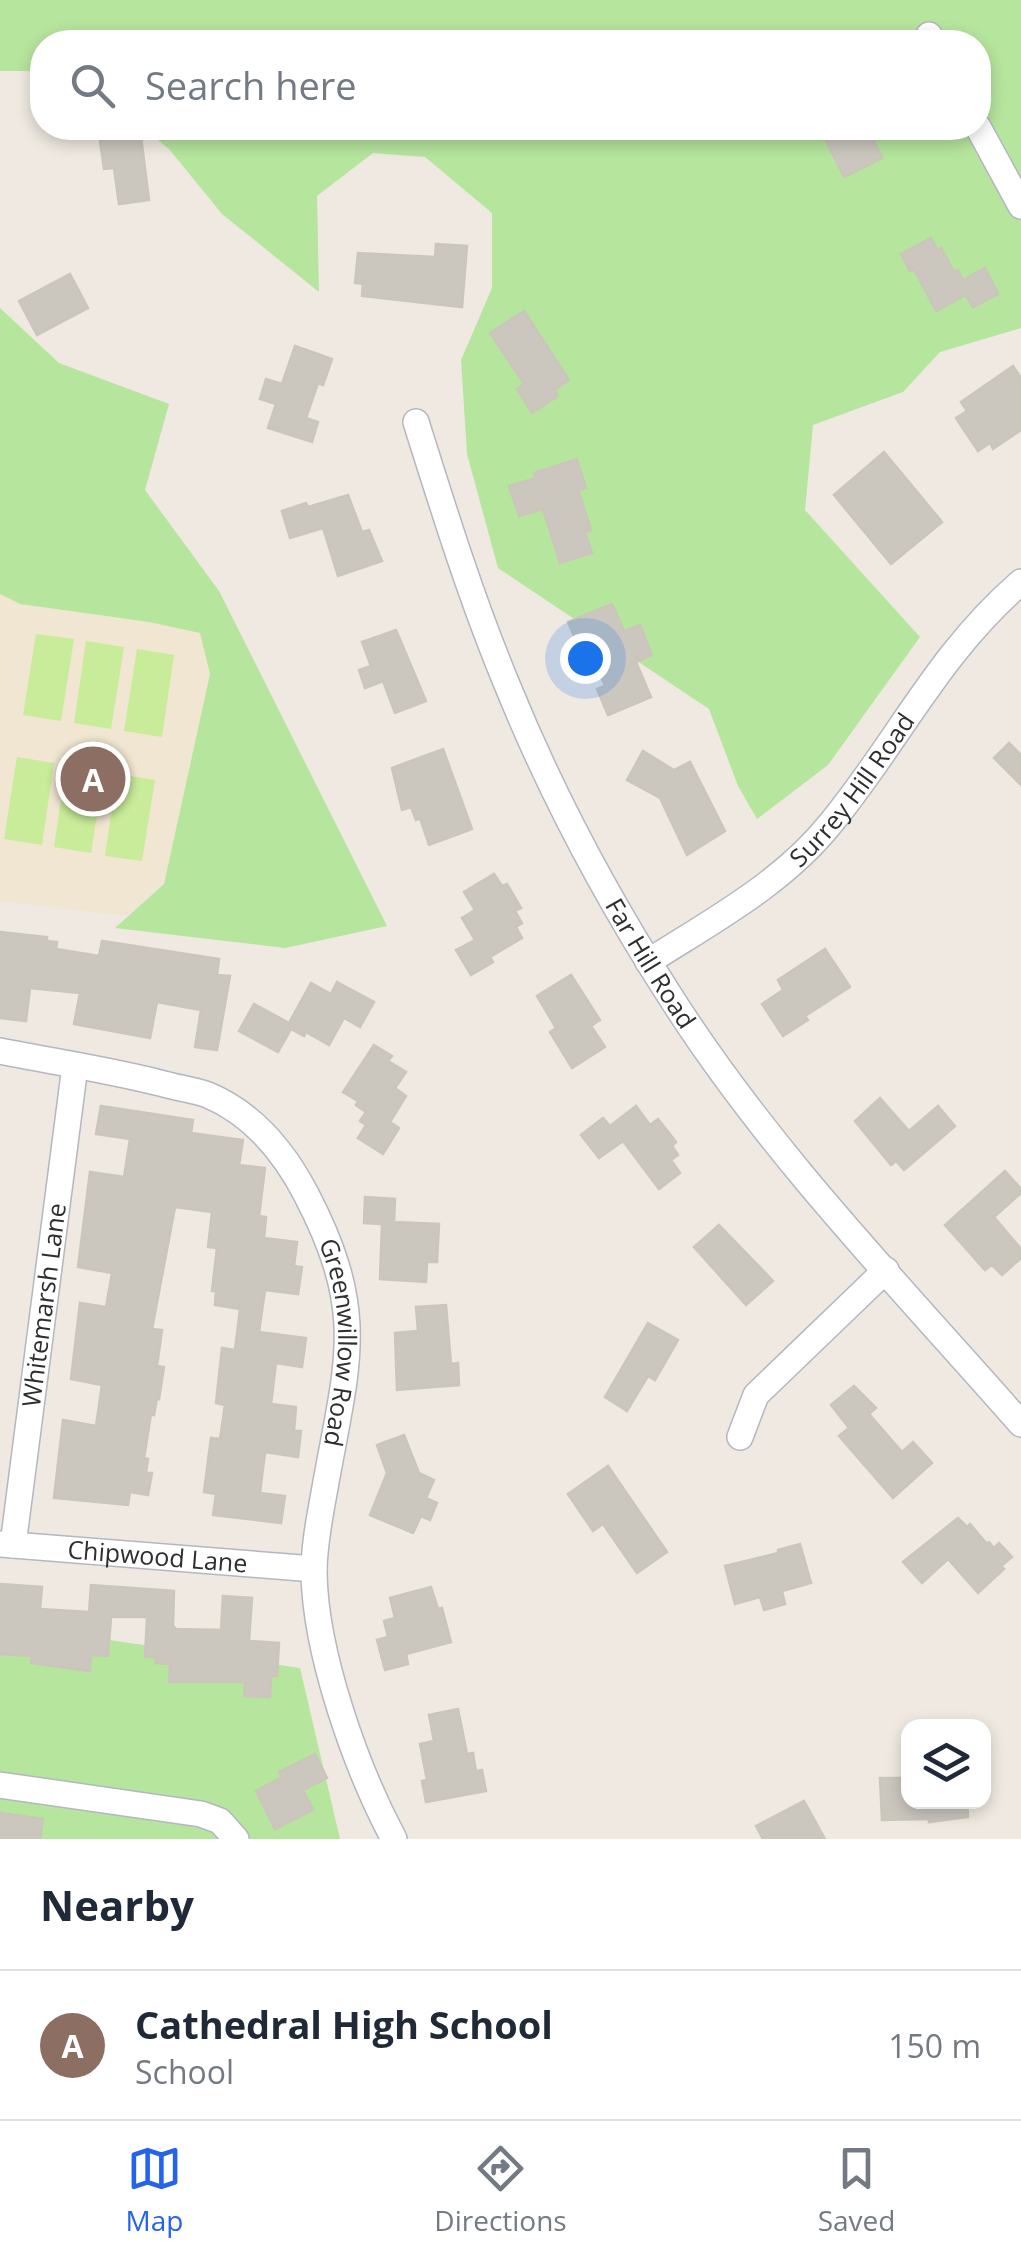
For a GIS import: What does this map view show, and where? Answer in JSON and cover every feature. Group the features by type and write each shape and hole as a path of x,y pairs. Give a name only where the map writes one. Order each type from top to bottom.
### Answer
{"street":[{"path":"986,140 1021,206"},
{"name":"Far Hill Road","path":"416,422 474,600 520,717 579,842 648,962 752,1111 1021,1424"},
{"name":"Surrey Hill Road","path":"648,962 769,884 800,856 855,792 968,632 1021,582"},
{"name":"Greenwillow Road","path":"0,1051 206,1094 236,1110 262,1131 284,1157 324,1228 345,1291 349,1344 314,1569 323,1638 345,1720 394,1839"},
{"name":"Whitemarsh Lane","path":"7,1545 75,1066"},
{"path":"740,1438 756,1396 886,1270"},
{"name":"Chipwood Lane","path":"7,1545 314,1569"},
{"path":"0,1785 201,1814 220,1821 236,1839"}],"shaded area":[{"path":"0,594 20,604 200,633 210,674 164,884 126,916 0,901"}],"green space":[{"path":"0,0 1021,0 1021,328 940,352 903,392 813,425 805,510 920,637 828,765 757,819 738,786 709,709 498,568 467,454 461,360 492,288 492,213 425,157 373,153 317,196 319,292 222,214 158,140 991,140 991,30 30,30 30,71 0,71"},
{"path":"0,308 59,363 169,404 145,490 219,591 387,926 285,948 115,928 164,884 210,674 200,633 20,604 0,594"},
{"path":"36,634 74,639 61,721 23,715"},
{"path":"86,641 124,647 111,729 74,723"},
{"path":"137,649 174,655 162,737 124,731"},
{"path":"17,757 54,763 42,845 4,839"},
{"path":"66,765 104,771 91,853 54,847"},
{"path":"117,774 155,780 142,861 105,856"},
{"path":"0,1624 300,1668 340,1839 0,1839"}],"building":[{"path":"100,140 141,140 149,200 119,204 114,168 104,169"},
{"path":"826,140 874,140 882,158 844,177"},
{"path":"931,238 963,280 985,268 998,294 973,307 966,295 936,311 914,269 910,271 901,254"},
{"path":"436,244 467,246 462,307 362,296 363,284 355,283 358,253 435,257"},
{"path":"70,274 88,308 37,335 19,301"},
{"path":"524,311 569,380 554,390 558,396 532,413 517,389 524,384 490,333"},
{"path":"295,346 332,359 323,385 318,383 306,418 318,422 312,442 268,428 276,404 260,399 266,379 282,384"},
{"path":"1013,366 1021,378 1021,430 993,449 990,443 978,451 956,418 967,411 961,402"},
{"path":"884,452 942,522 891,564 834,495"},
{"path":"577,459 586,488 578,490 591,530 585,532 592,553 560,563 543,509 519,516 509,486"},
{"path":"348,495 362,532 369,530 382,561 338,576 323,528 290,538 282,511"},
{"path":"612,604 624,631 640,625 652,655 636,662 651,697 608,715 597,689 605,686 590,650 582,654 568,622"},
{"path":"396,630 426,701 395,713 383,681 365,688 359,670 371,666 362,642"},
{"path":"1009,743 1021,755 1021,785 994,758"},
{"path":"443,749 472,829 429,845 420,818 416,820 411,807 402,810 392,768"},
{"path":"643,751 674,770 690,762 725,831 687,855 660,798 627,780"},
{"path":"494,874 502,886 507,884 521,908 515,911 522,923 516,927 522,938 490,957 493,962 471,975 456,950 475,940 462,918 475,910 464,892"},
{"path":"0,932 47,937 47,941 57,942 56,949 99,956 102,941 219,959 217,975 230,976 217,1050 195,1047 201,1010 157,1002 150,1038 74,1024 80,993 30,988 26,1021 0,1018"},
{"path":"825,949 850,987 805,1016 808,1020 783,1036 762,1004 783,990 778,980"},
{"path":"571,975 600,1020 591,1026 605,1047 572,1068 550,1032 556,1028 537,996"},
{"path":"337,982 374,1002 360,1027 344,1018 329,1045 306,1032 304,1036 291,1029 278,1052 239,1031 254,1004 289,1023 311,983 331,994"},
{"path":"374,1045 392,1056 388,1061 406,1072 395,1088 406,1096 390,1122 399,1128 383,1154 358,1138 366,1125 360,1121 366,1112 356,1105 358,1101 343,1092"},
{"path":"880,1098 909,1131 938,1106 955,1126 904,1170 896,1161 891,1165 855,1121"},
{"path":"101,1106 193,1120 191,1133 243,1140 239,1165 265,1168 259,1216 266,1217 264,1238 297,1242 294,1266 302,1267 298,1294 265,1290 259,1332 306,1338 302,1367 276,1363 271,1404 296,1407 294,1431 301,1431 298,1457 265,1452 260,1493 285,1496 281,1523 213,1515 216,1494 204,1492 211,1438 220,1439 225,1405 216,1403 222,1348 235,1350 240,1309 215,1305 216,1291 212,1291 217,1248 208,1247 212,1212 175,1207 152,1329 162,1330 157,1366 164,1367 144,1458 148,1459 146,1473 152,1473 148,1495 130,1492 128,1505 54,1498 63,1420 96,1426 102,1385 71,1379 80,1303 106,1307 112,1273 78,1267 90,1172 124,1177 130,1139 96,1134"},
{"path":"636,1106 650,1125 658,1119 676,1142 672,1146 678,1155 671,1160 680,1173 659,1189 623,1141 599,1158 581,1135 603,1118 610,1126"},
{"path":"1005,1171 1021,1193 994,1217 1021,1249 1021,1258 1002,1275 992,1265 985,1270 945,1225"},
{"path":"365,1197 395,1199 394,1222 439,1224 437,1262 427,1262 426,1282 380,1279 382,1224 364,1223"},
{"path":"719,1225 773,1281 746,1305 694,1247"},
{"path":"446,1305 451,1364 458,1363 459,1385 397,1390 395,1333 418,1331 416,1307"},
{"path":"648,1323 678,1340 655,1380 648,1376 627,1411 605,1397"},
{"path":"854,1386 876,1408 869,1414 902,1452 913,1442 932,1463 893,1498 839,1436 849,1428 831,1405"},
{"path":"404,1435 419,1473 434,1480 426,1498 437,1503 430,1520 421,1516 413,1533 370,1515 387,1473 377,1445"},
{"path":"608,1466 667,1552 637,1573 603,1524 593,1531 568,1494"},
{"path":"958,1518 967,1527 970,1524 987,1544 994,1548 999,1543 1012,1557 978,1593 948,1559 922,1583 903,1562"},
{"path":"800,1544 811,1583 782,1591 785,1604 764,1610 760,1597 735,1604 725,1566"},
{"path":"0,1584 42,1587 40,1609 89,1612 91,1585 174,1591 176,1629 221,1630 223,1596 252,1598 249,1641 279,1643 277,1676 271,1676 270,1697 244,1696 245,1682 169,1682 170,1664 145,1657 147,1617 111,1617 108,1656 91,1655 90,1671 31,1663 32,1656 0,1654"},
{"path":"431,1587 438,1609 442,1608 451,1642 406,1654 408,1664 385,1670 377,1640 388,1637 384,1621 395,1618 390,1598"},
{"path":"458,1709 467,1754 473,1753 476,1771 482,1770 486,1791 426,1802 422,1781 427,1780 420,1744 434,1741 429,1715"},
{"path":"315,1754 327,1778 303,1790 313,1810 275,1829 256,1791 282,1777 279,1772"},
{"path":"880,1778 901,1778 901,1809 967,1809 968,1817 929,1822 882,1820"},
{"path":"804,1801 825,1839 763,1839 756,1826"},
{"path":"0,1813 43,1819 40,1839 0,1839"}],"place":[{"name":"Cathedral High School","path":"93,779"}]}
